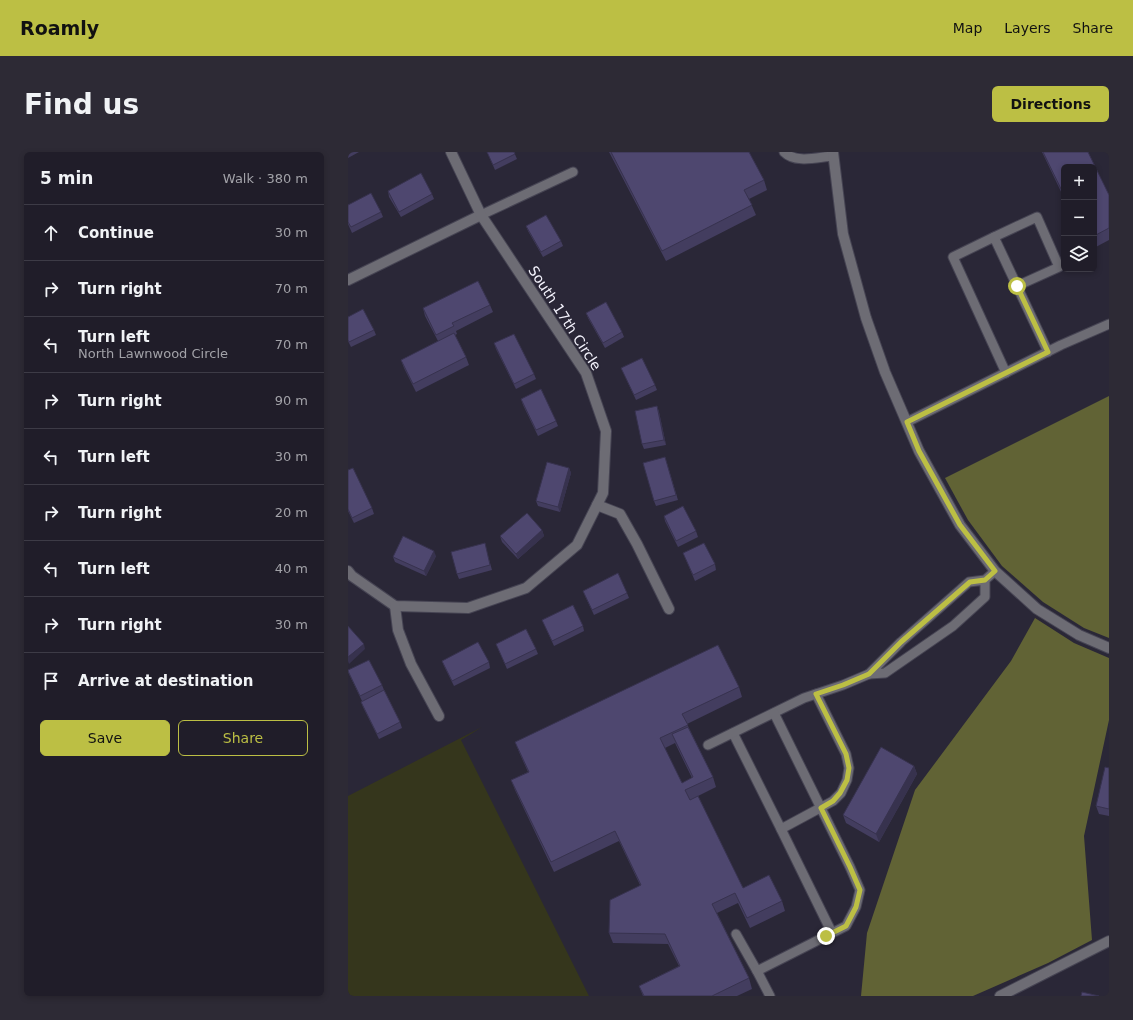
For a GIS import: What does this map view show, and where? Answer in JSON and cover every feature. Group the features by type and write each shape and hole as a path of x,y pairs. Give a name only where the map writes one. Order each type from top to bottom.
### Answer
{"street":[{"name":"South 17th Circle","path":"395,606 468,608 526,588 577,545 603,493 606,431 586,372 481,215 451,152"},
{"path":"833,154 843,234 866,318 885,372 919,451 960,525 995,571 1037,609 1079,635 1109,648"},
{"path":"348,280 481,215"},
{"path":"596,505 620,514 637,544 669,609"},
{"path":"350,573 395,606 398,630 411,664 439,716"},
{"path":"1000,996 1109,941"}],"lane":[{"path":"784,152 787,155 799,159 833,154"},
{"path":"481,215 573,172"},
{"path":"1006,373 953,257 1037,218 1059,266 1017,286"},
{"path":"994,237 1048,352"},
{"path":"907,422 1048,352 1109,324"},
{"path":"708,745 804,698 843,685 869,674 901,642 970,582 985,580 995,571"},
{"path":"869,674 885,674 953,626 985,597 985,580"},
{"path":"781,829 833,801 840,793 847,780 849,768 846,754 816,694"},
{"path":"757,972 846,926 856,907 860,890 774,713"},
{"path":"733,733 832,934"},
{"path":"736,934 770,996"}],"green space":[{"path":"1109,396 1109,638 1084,628 1043,602 1002,566 968,520 945,478"},
{"path":"1035,618 1074,643 1109,658 1109,720 1084,836 1092,940 1048,963 973,996 861,996 867,933 915,790 1011,661"},
{"path":"482,727 461,740 589,996 348,996 348,796"}],"building":[{"path":"487,152 514,152 515,154 493,165"},
{"path":"611,152 749,152 764,180 744,190 752,205 662,251"},
{"path":"1043,152 1088,152 1094,164 1061,164 1061,189"},
{"path":"1097,170 1109,195 1109,228 1097,234"},
{"path":"421,173 432,194 399,212 388,191"},
{"path":"371,193 381,212 351,227 348,222 348,205"},
{"path":"546,215 561,241 541,252 526,226"},
{"path":"478,281 490,305 452,323 454,326 436,335 423,308"},
{"path":"606,302 622,332 603,343 586,313"},
{"path":"363,309 374,330 349,342 348,317"},
{"path":"454,333 466,357 413,384 401,360"},
{"path":"514,334 534,374 514,384 494,343"},
{"path":"642,358 655,385 634,395 621,368"},
{"path":"541,389 556,421 536,430 521,399"},
{"path":"657,406 664,440 642,444 635,411"},
{"path":"665,457 676,495 654,501 643,463"},
{"path":"547,462 569,468 558,507 536,501"},
{"path":"353,468 372,508 352,518 348,509 348,470"},
{"path":"683,506 696,531 676,541 664,516"},
{"path":"527,513 542,530 516,554 500,536"},
{"path":"403,536 434,551 424,571 393,557"},
{"path":"485,543 490,565 457,574 451,552"},
{"path":"704,543 715,564 693,575 683,553"},
{"path":"618,573 627,593 592,610 583,591"},
{"path":"573,605 583,626 552,641 542,620"},
{"path":"348,626 364,644 348,657"},
{"path":"526,629 536,649 505,664 496,644"},
{"path":"478,642 489,662 452,681 442,661"},
{"path":"718,645 739,687 682,714 688,725 660,738 682,783 693,777 672,734 688,727 713,777 685,790 690,800 698,796 743,888 769,875 782,901 747,918 735,893 712,904 749,978 712,996 644,996 639,986 680,966 665,934 609,933 610,900 641,885 615,831 551,862 511,780 529,772 515,742"},
{"path":"369,660 382,685 360,696 348,670"},
{"path":"384,690 400,722 377,734 361,702"},
{"path":"881,747 914,766 876,834 843,815"},
{"path":"1105,767 1109,768 1109,809 1096,806"},
{"path":"1082,992 1099,996 1081,996"}],"route":[{"path":"826,936 846,926 856,907 860,890 821,808 833,801 840,793 847,780 849,768 846,754 816,694 869,674 901,642 970,582 985,580 995,571 960,525 919,451 907,422 1048,352 1017,286"}]}
